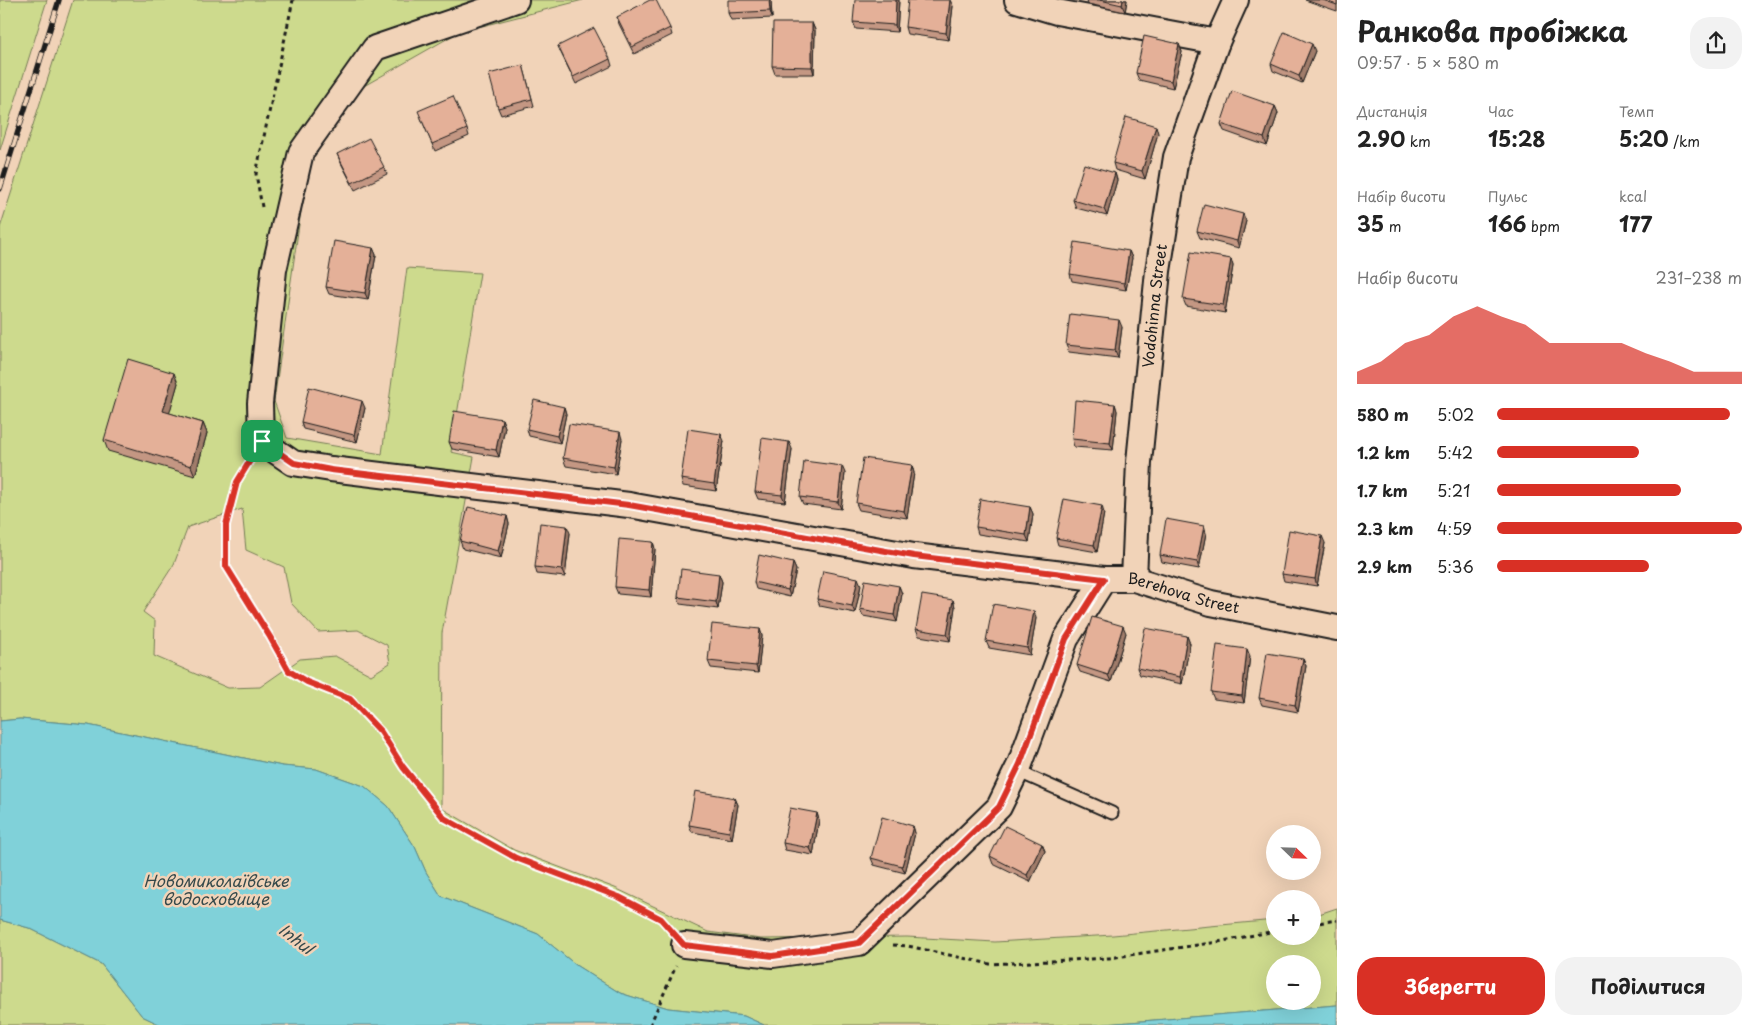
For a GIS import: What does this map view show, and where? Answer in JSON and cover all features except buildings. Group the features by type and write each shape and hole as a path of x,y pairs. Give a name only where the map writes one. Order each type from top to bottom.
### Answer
{"street":[{"path":"262,441 260,403 274,270 301,152 376,48 516,0"},
{"path":"1017,0 1057,12 1217,42"},
{"name":"Vodohinna Street","path":"1134,579 1139,462 1158,271 1176,157 1217,42 1236,0"},
{"name":"Berehova Street","path":"262,441 294,463 331,470 629,505 914,556 1104,579 1134,579 1212,603 1337,628"},
{"path":"684,945 773,956 859,943 999,807 1020,764 1066,639 1104,579"}],"lane":[{"path":"1020,764 1028,776 1112,813"}],"path":[{"path":"263,212 256,174 293,0"},
{"path":"262,441 237,482 226,525 226,566 289,671 307,682 350,699 381,732 403,767 444,818 516,858 619,897 661,919 684,945 650,1025"},
{"path":"1321,923 1337,920"},
{"path":"859,943 908,946 990,964 1109,958 1218,942 1266,933"}],"green space":[{"path":"0,0 47,0 0,150"},
{"path":"73,0 583,0 459,32 348,95 309,154 274,401 287,438 382,454 407,268 480,273 451,452 474,457 442,633 441,808 514,850 615,888 708,932 761,939 907,937 995,942 1113,935 1266,921 1266,945 1321,945 1321,913 1337,908 1337,1005 1321,1006 1321,955 1266,955 1266,1010 1276,1010 1093,1025 764,1025 744,1016 668,1008 620,993 577,966 538,934 441,896 426,872 415,847 388,806 364,786 316,769 282,766 88,725 20,719 0,721 0,228","holes":["242,509 246,550 284,567 291,603 318,632 358,630 387,645 390,663 371,675 335,656 300,659 260,687 228,688 154,656 155,621 143,612 174,564 188,527"]},
{"path":"0,920 29,928 101,964 142,1016 161,1025 0,1025"}],"water":[{"name":"Новомиколаївське водосховище","path":"20,719 88,725 282,766 316,769 364,786 388,806 415,847 426,872 441,896 538,934 577,966 620,993 668,1008 744,1016 764,1025 161,1025 142,1016 101,964 29,928 0,920 0,721"},
{"path":"1337,1005 1337,1025 1093,1025 1276,1010 1321,1010 1321,1006"}],"railway":[{"path":"0,189 59,0"}],"route":[{"path":"262,441 294,463 331,470 629,505 914,556 1104,579 1066,639 1020,764 999,807 944,863 859,943 773,956 684,945 661,919 619,897 516,858 444,818 403,767 381,732 350,699 307,682 289,671 226,566 226,525 237,482 262,441"}],"water label":[{"name":"Inhul","path":"296,939"}]}
